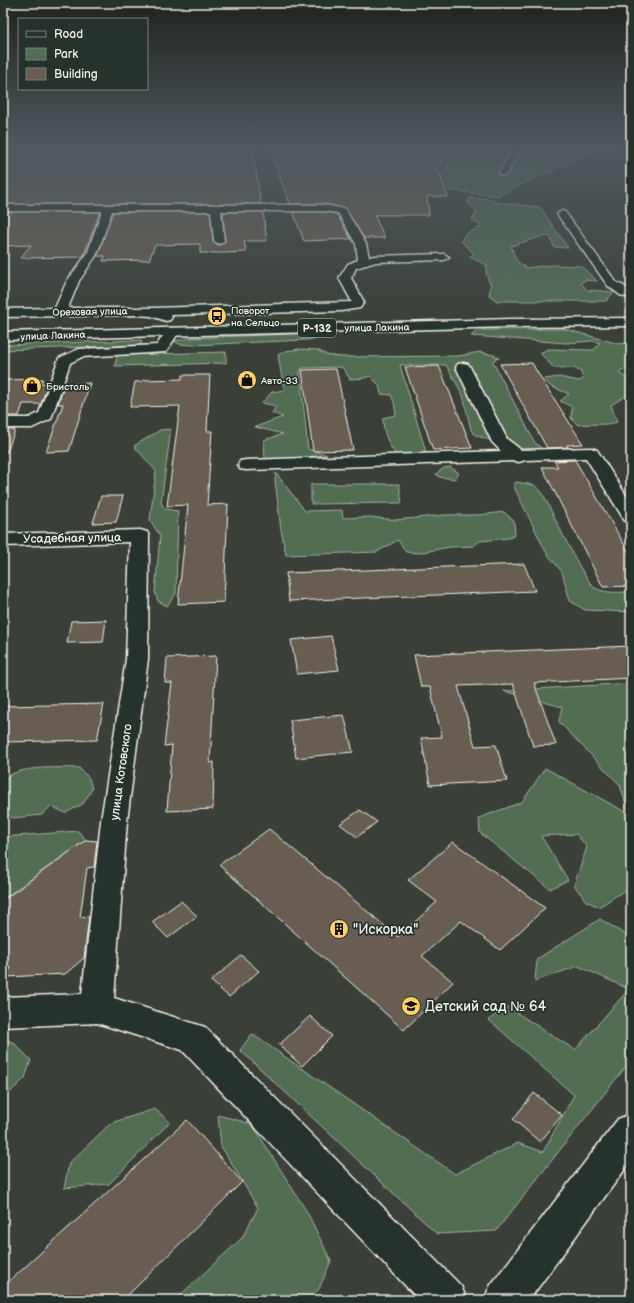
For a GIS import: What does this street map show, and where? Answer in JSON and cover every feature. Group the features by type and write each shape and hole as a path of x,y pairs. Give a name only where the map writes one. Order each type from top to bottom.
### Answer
{"main road":[{"path":"3,208 324,208 342,211 361,244 364,261"},
{"path":"60,312 73,281 92,254 108,208"},
{"path":"216,208 219,241"},
{"path":"562,214 612,284 624,292 631,294"},
{"path":"153,312 341,308 356,305 358,302 345,278 352,266 364,261 375,259 444,257"},
{"name":"Ореховая улица","path":"3,313 135,310 153,312 173,326"},
{"name":"улица Лакина","path":"3,336 173,326 494,313 631,313"},
{"name":"улица Лакина","path":"3,326 631,322"},
{"path":"3,424 32,423 46,416 64,361 79,353 161,349 173,326"},
{"path":"463,367 500,442 519,456"},
{"path":"246,465 590,453 631,517"},
{"name":"Усадебная улица","path":"3,540 140,536"},
{"name":"улица Котовского","path":"97,1008 114,821 137,659 140,536"},
{"path":"3,1012 97,1008 193,1038 447,1300"},
{"path":"504,1300 631,1132"}],"green space":[{"path":"472,207 540,207 568,248 554,247 550,236 540,237 511,246 516,260 526,268 551,265 581,266 597,281 585,280 581,283 587,290 614,292 606,301 497,301 489,295 491,286 486,273 487,265 469,257 474,254 461,241 465,234 482,227 472,220 477,212"},
{"path":"565,329 619,344 631,342 631,369 621,370 619,373 629,380 629,394 611,405 617,422 608,424 578,425 571,418 572,407 560,401 569,394 550,386 544,379 559,377 579,381 583,379 581,372 574,368 554,368 540,353 548,349 594,350 600,343 593,341 566,343 471,336 478,330"},
{"path":"317,333 328,335 307,340 193,345 179,344 174,341 191,338"},
{"path":"142,340 141,345 3,350 3,345"},
{"path":"299,349 317,350 327,355 341,357 458,356 480,352 494,355 499,358 493,360 494,364 535,443 545,451 526,452 475,435 471,430 463,395 446,365 400,365 426,452 417,457 397,456 387,438 383,423 383,418 396,415 394,402 391,395 381,394 379,385 370,376 365,378 350,379 342,367 302,368 300,372 308,449 327,455 265,461 264,440 283,434 255,427 283,417 272,413 276,406 262,403 272,392 284,390 278,355 286,351"},
{"path":"226,352 226,363 115,366 117,355"},
{"path":"171,429 161,503 165,509 178,511 176,594 167,606 158,601 155,592 160,536 150,520 156,471 134,446 160,430"},
{"path":"450,467 459,473 456,479 439,477 436,474 444,468"},
{"path":"276,473 305,511 342,510 343,518 370,517 396,520 445,515 479,515 504,512 514,521 515,535 509,538 480,541 473,546 450,547 418,553 406,552 398,540 377,552 286,555 281,530 275,480"},
{"path":"516,482 534,485 542,492 559,528 583,572 595,588 608,592 631,592 631,612 585,610 570,601 562,572 546,552 513,485"},
{"path":"311,484 399,484 402,503 311,504"},
{"path":"631,683 631,893 625,890 599,907 586,901 574,885 587,847 576,834 541,836 568,880 550,889 480,833 479,818 522,802 545,768 629,814 620,785 559,722 562,707 504,691"},
{"path":"37,768 79,768 89,778 92,789 83,804 65,813 51,806 42,815 12,818 3,811 2,786 7,777 25,770"},
{"path":"78,831 86,840 3,899 3,837"},
{"path":"600,919 631,938 631,1060 496,1231 437,1234 240,1050 252,1034 455,1174 518,1143 543,1152 574,1095 489,1020 506,1006 575,1050 629,989 578,966 535,981 537,959"},
{"path":"3,1038 14,1043 31,1060 25,1078 3,1099"},
{"path":"155,1109 170,1122 109,1184 64,1188 69,1163 111,1123"},
{"path":"218,1115 252,1124 307,1212 331,1261 319,1289 307,1300 175,1300 242,1238 258,1208 221,1146"}],"building":[{"path":"339,207 428,207 429,215 374,215 385,238 364,238 345,208"},
{"path":"3,212 100,212 83,257 20,258 31,245 3,246"},
{"path":"113,212 210,212 213,241 218,245 225,241 223,212 263,212 267,241 244,241 246,252 225,253 200,253 200,244 155,245 149,260 103,261 105,256 97,256"},
{"path":"293,212 324,212 337,214 351,239 304,241"},
{"path":"532,363 583,444 567,445 568,447 547,448 500,364"},
{"path":"439,366 472,448 433,450 405,367"},
{"path":"336,369 353,450 313,451 302,370"},
{"path":"182,375 210,375 207,431 212,431 207,505 228,504 224,602 178,604 188,505 167,506 180,406 130,407 135,382 142,382 143,380 182,379"},
{"path":"43,379 41,383 48,384 41,404 23,404 19,416 3,416 3,387 7,380"},
{"path":"90,383 69,451 46,452 63,404 58,404 65,384"},
{"path":"3,430 15,430 7,452 3,452"},
{"path":"575,460 631,556 631,586 603,587 542,467 558,467 554,461"},
{"path":"101,496 123,496 116,522 93,523"},
{"path":"524,564 535,591 289,601 286,573"},
{"path":"106,620 103,642 67,643 71,621"},
{"path":"331,636 339,670 297,674 291,640"},
{"path":"631,646 631,678 534,683 556,745 533,746 513,684 458,686 475,746 496,745 507,781 430,785 421,738 442,737 430,687 421,687 414,655"},
{"path":"216,656 210,763 214,762 213,809 167,811 172,745 164,746 172,683 165,683 167,658"},
{"path":"104,704 97,740 3,742 3,706"},
{"path":"344,715 353,752 296,758 290,720"},
{"path":"360,810 377,822 357,837 340,824"},
{"name":"\"Искорка\"","path":"269,829 398,937 437,902 408,880 453,842 545,908 500,950 461,921 422,956 453,982 404,1030 219,865"},
{"path":"86,840 97,841 94,867 87,868 80,917 89,916 84,958 65,974 7,977 11,967 3,967 3,900"},
{"path":"181,901 197,916 168,938 152,922"},
{"path":"241,955 259,971 229,997 211,981"},
{"path":"310,1016 332,1036 302,1066 279,1045"},
{"path":"534,1093 562,1115 540,1142 513,1119"},
{"path":"187,1120 242,1182 123,1300 3,1300 3,1287"}],"place":[{"name":"Поворот на Сельцо","path":"217,316"},
{"name":"Авто-33","path":"247,380"},
{"name":"Бристоль","path":"32,386"},
{"name":"\"Искорка\"","path":"339,929"},
{"name":"Детский сад № 64","path":"411,1006"}]}
